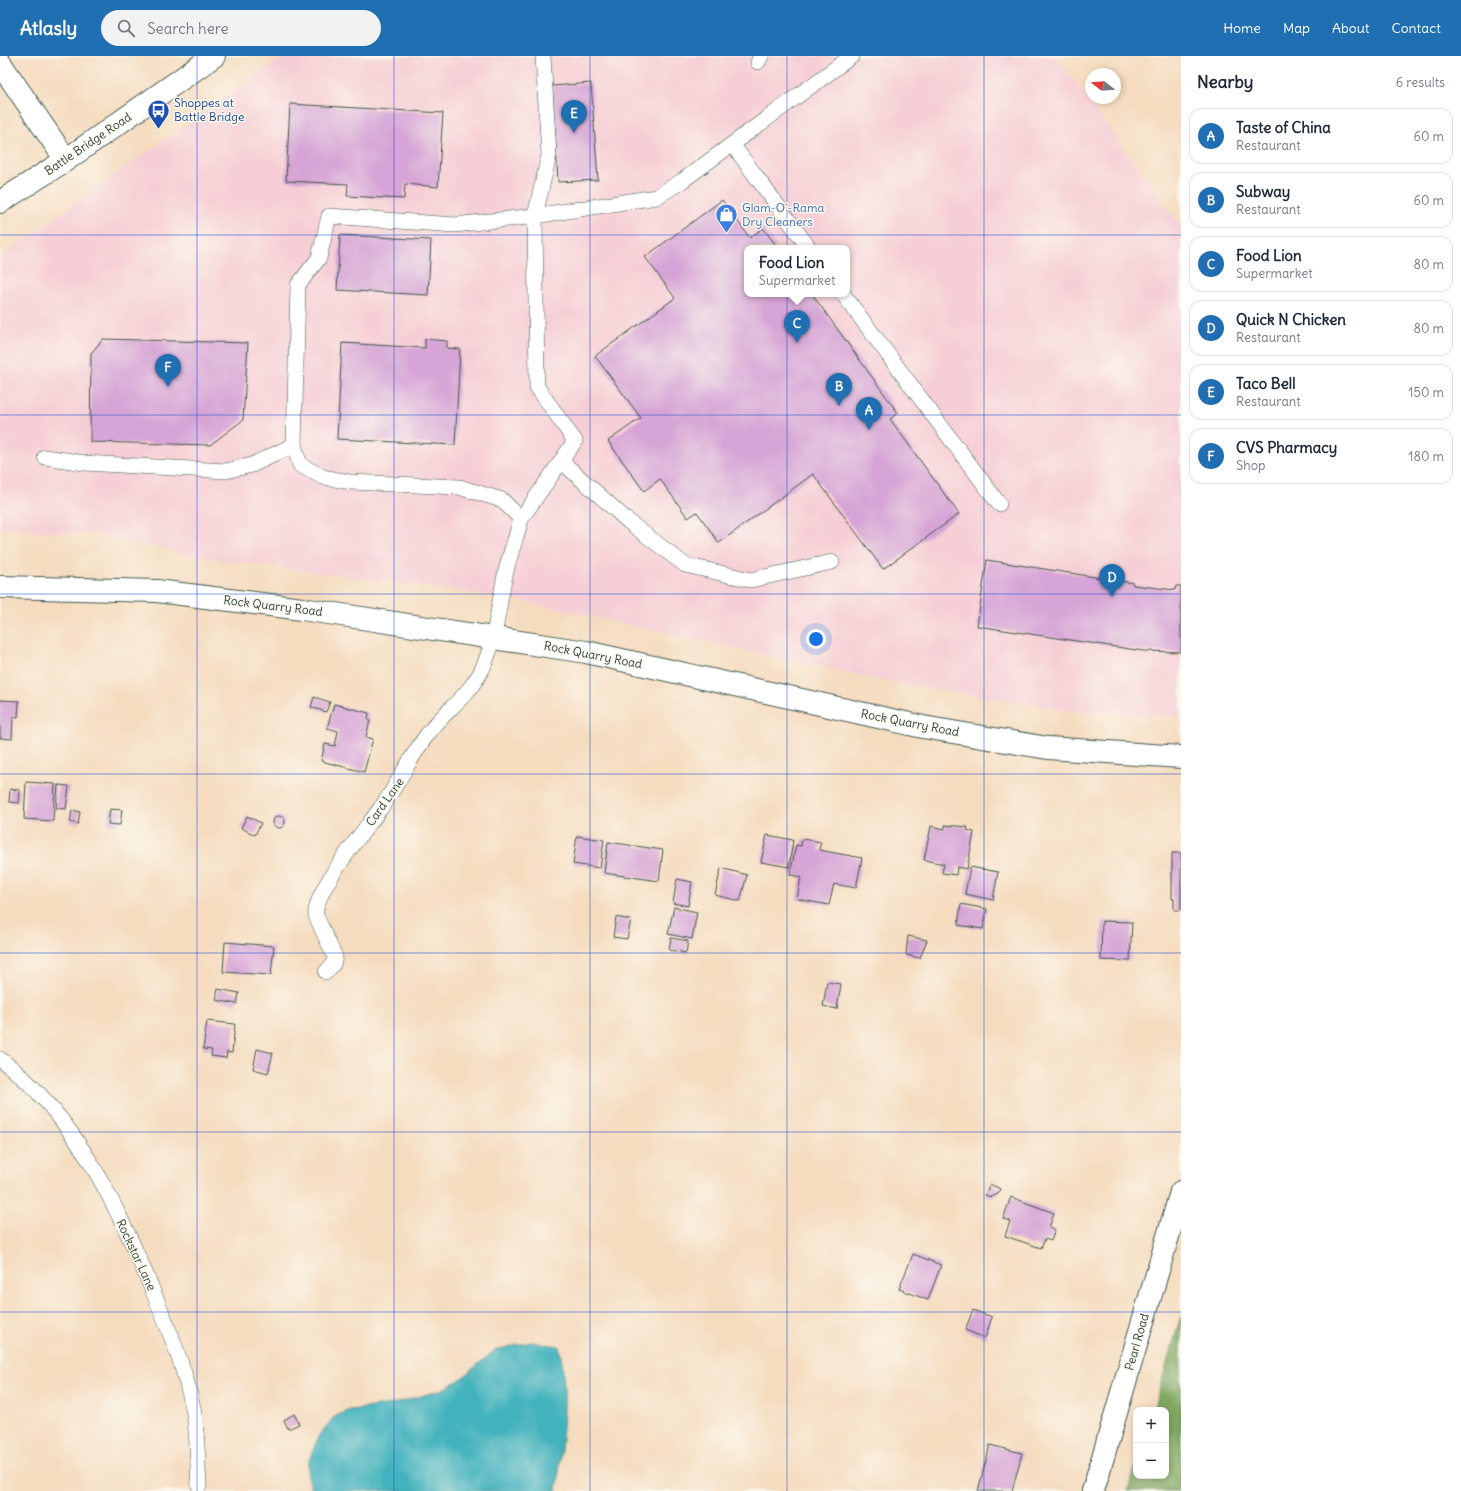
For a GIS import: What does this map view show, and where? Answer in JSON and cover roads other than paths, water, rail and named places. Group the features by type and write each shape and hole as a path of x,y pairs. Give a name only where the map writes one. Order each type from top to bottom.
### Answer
{"main road":[{"name":"Battle Bridge Road","path":"0,202 66,160 214,56"},
{"path":"0,63 66,160"},
{"name":"Rock Quarry Road","path":"0,587 157,591 302,609 586,652 924,727 1048,748 1181,758"},
{"name":"Pearl Road","path":"1093,1491 1181,1192"}],"lane":[{"path":"494,638 504,578 521,519 575,441 537,387 535,216 549,155 543,56"},
{"path":"521,519 502,500 459,487 350,482 323,477 300,465 294,445 298,285 319,258 328,216 455,225 535,216 656,197 682,181 852,56"},
{"path":"732,144 807,245"},
{"path":"845,297 999,504"},
{"path":"45,458 85,463 226,471 252,465 294,445"},
{"path":"561,461 629,522 685,565 751,580 832,562"},
{"name":"Card Lane","path":"326,972 333,964 335,957 316,916 315,910 318,900 328,882 395,789 427,735 473,686 484,665 494,638"},
{"name":"Rockstar Lane","path":"0,1059 18,1072 45,1100 72,1134 101,1181 144,1270 175,1344 193,1408 199,1486"}],"water":[{"path":"531,1342 559,1346 564,1382 564,1418 557,1491 312,1491 308,1479 308,1463 319,1435 334,1417 350,1410 394,1404 441,1390 461,1379 495,1350"}],"place":[{"name":"Shoppes at Battle Bridge","path":"158,130"},
{"name":"Taco Bell","path":"574,133"},
{"name":"Glam-O'-Rama Dry Cleaners","path":"727,234"},
{"name":"Food Lion","path":"797,343"},
{"name":"CVS Pharmacy","path":"168,387"},
{"name":"Subway","path":"839,406"},
{"name":"Taste of China","path":"869,430"},
{"name":"Quick N Chicken","path":"1112,597"}]}
